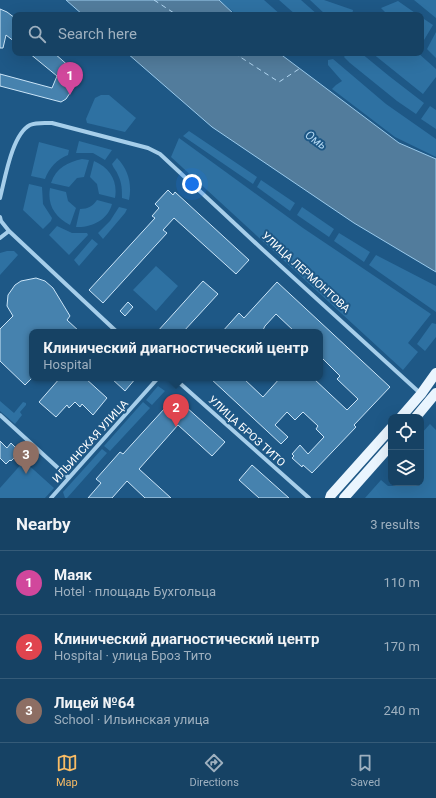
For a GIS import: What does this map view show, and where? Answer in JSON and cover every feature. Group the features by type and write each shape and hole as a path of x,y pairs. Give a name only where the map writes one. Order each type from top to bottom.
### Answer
{"main road":[{"path":"404,414 421,394 436,373"},
{"name":"УЛИЦА ЛЕРМОНТОВА","path":"421,394 434,400"},
{"path":"419,414 434,400"},
{"path":"330,498 331,495 388,431"},
{"path":"344,498 388,448"}],"street":[{"name":"УЛИЦА ЛЕРМОНТОВА","path":"0,198 14,144 21,133 29,125 38,122 52,123 138,145 160,154 421,394"},
{"path":"0,217 1,221 9,232 114,329"},
{"path":"0,238 9,232"},
{"name":"ИЛЬИНСКАЯ УЛИЦА","path":"51,498 155,381"},
{"name":"УЛИЦА БРОЗ ТИТО","path":"177,381 309,498"},
{"path":"0,415 69,478"}],"shaded area":[{"path":"219,0 264,0 278,12 233,12"},
{"path":"279,0 301,0 315,12 293,12"},
{"path":"310,0 324,0 353,10 353,12 323,12"},
{"path":"414,0 436,0 436,18"},
{"path":"398,1 414,12 385,12 381,8"},
{"path":"424,19 433,25 424,40"},
{"path":"436,32 436,58 427,49"},
{"path":"365,56 424,103 416,114 397,101 344,57"},
{"path":"376,56 421,56 436,69 436,77 423,94"},
{"path":"333,59 386,104 436,139 436,157 395,137 332,89 342,81 328,65 328,60"},
{"path":"101,95 109,95 136,118 125,132 87,123 86,119 95,98"},
{"path":"430,106 436,110 436,129 421,119"},
{"path":"189,131 257,177 253,184 183,136"},
{"path":"179,138 303,228 431,314 408,343 418,352 403,370 171,157"},
{"path":"79,141 112,150 105,160 93,153 76,153"},
{"path":"39,142 69,150 68,155 57,161 45,179 31,176"},
{"path":"117,158 129,178 129,200 122,198 120,181 112,164"},
{"path":"82,159 89,160 84,177 77,178 69,187 51,183 56,173 63,166"},
{"path":"94,161 104,167 112,176 116,192 115,198 99,194 97,184 90,177"},
{"path":"261,180 295,203 290,211 257,187"},
{"path":"29,184 42,187 43,204 52,218 43,229 23,210"},
{"path":"50,188 66,192 68,201 76,208 70,225 60,218 53,210 49,194"},
{"path":"97,200 112,204 107,214 98,222 87,226 76,227 80,209 90,207"},
{"path":"119,207 127,209 103,239 98,233 110,221"},
{"path":"302,207 334,229 329,237 297,215"},
{"path":"57,226 72,233 87,233 88,235 69,255 49,235"},
{"path":"339,233 370,252 364,262 334,241"},
{"path":"92,239 98,244 79,266 74,260"},
{"path":"14,251 18,255 0,275 0,253"},
{"path":"376,255 436,286 436,312 369,265"},
{"path":"156,266 178,286 156,311 133,290"},
{"path":"432,323 436,324 436,337 425,351 417,344"},
{"path":"158,386 165,391 152,405 146,400"},
{"path":"0,401 14,413 23,402 26,403 20,412 22,415 15,424 0,411"},
{"path":"143,402 150,408 110,451 104,446"},
{"path":"430,424 436,430 436,498 365,498 381,480 388,486 424,486 424,431"},
{"path":"102,449 107,453 67,498 65,498 63,492"},
{"path":"24,461 54,488 45,498 0,498 0,488"}],"water":[{"path":"66,0 219,0 232,12 80,12"},
{"name":"Омь","path":"130,56 283,56 399,143 436,159 436,272 354,223 212,127"}],"building":[{"path":"0,9 12,16 12,40 6,35 3,48 0,48"},
{"path":"33,56 57,56 71,68 76,80 74,87 66,99 61,102 0,86 0,74 52,88 57,76"},
{"path":"168,190 173,195 175,192 249,260 236,274 174,218 163,230 167,233 103,303 89,290 155,218 152,216 159,208 155,204"},
{"path":"36,278 45,281 53,288 70,316 67,320 77,329 29,329 29,381 25,385 0,361 0,329 13,316 7,306 8,295 15,285 21,281"},
{"path":"203,281 218,294 186,329 160,329"},
{"path":"277,282 390,387 354,425 356,427 312,473 292,458 294,456 292,454 300,445 308,454 324,437 316,429 318,426 303,412 295,420 287,412 275,425 288,437 281,444 213,381 246,381 263,397 277,381 316,381 347,410 358,399 337,379 340,376 323,359 323,329 292,329 276,314 264,329 225,329 239,313 244,318"},
{"path":"128,302 133,307 125,316 120,311"},
{"path":"57,381 88,381 107,398 93,415 82,404 80,407 75,402 69,408 67,405 56,417 39,402"},
{"path":"114,381 133,381 125,391"},
{"path":"175,397 225,442 212,456 178,425 139,469 171,498 145,498 127,481 112,498 88,498 101,483 96,479 120,452 123,454"},
{"path":"0,441 7,448 11,443 18,450 15,453 17,455 6,464 0,458"},
{"path":"252,465 289,498 259,498 239,480"}],"ferry route":[{"path":"154,0 172,12"},
{"path":"239,56 279,82 299,69"}],"place":[{"name":"Маяк","path":"70,95"},
{"name":"Клинический диагностический центр","path":"176,427"},
{"name":"Лицей №64","path":"26,474"}]}
